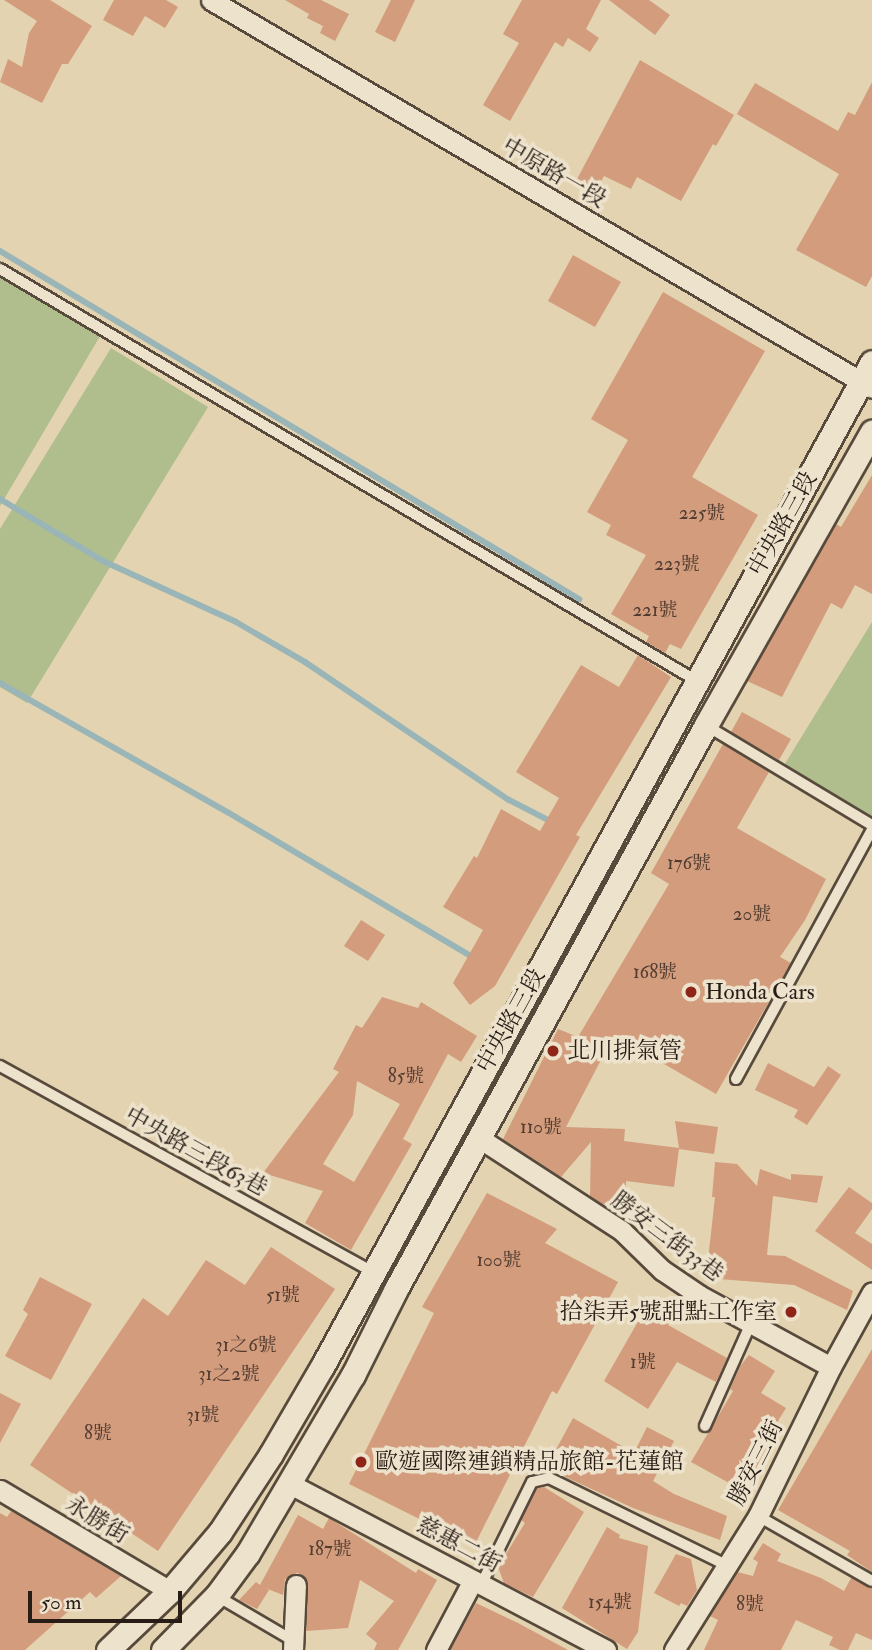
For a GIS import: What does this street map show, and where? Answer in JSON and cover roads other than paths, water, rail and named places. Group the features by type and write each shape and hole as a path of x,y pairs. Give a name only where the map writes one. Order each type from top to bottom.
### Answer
{"street":[{"name":"中原路一段","path":"211,0 868,377"},
{"name":"中央路三段","path":"108,1650 170,1591 220,1532 271,1454 697,681 868,377"},
{"name":"中央路三段","path":"163,1650 217,1595 248,1553 290,1484 354,1374 396,1289 706,725 872,432"},
{"name":"勝安三街33巷","path":"479,1138 622,1231 662,1270 831,1367"},
{"name":"勝安三街","path":"674,1650 758,1516 831,1367 872,1292"},
{"name":"慈惠二街","path":"290,1484 606,1650"},
{"name":"永勝街","path":"0,1490 170,1591"},
{"path":"436,1650 477,1582"},
{"path":"293,1645 296,1585"}],"lane":[{"path":"0,269 697,681"},
{"path":"706,725 872,825"},
{"path":"736,1079 872,830"},
{"name":"中央路三段63巷","path":"0,1066 373,1272"},
{"path":"705,1426 751,1323"},
{"path":"477,1582 531,1482 549,1478 728,1567"},
{"path":"758,1516 872,1581"},
{"path":"217,1595 293,1645"}],"waterway":[{"path":"0,251 579,599"},
{"path":"0,499 103,561 236,622 305,662 509,800 546,819"},
{"path":"0,683 229,813 474,958"}],"place":[{"name":"Honda Cars","path":"691,992"},
{"name":"北川排氣管","path":"553,1051"},
{"name":"拾柒弄5號甜點工作室","path":"791,1312"},
{"name":"歐遊國際連鎖精品旅館-花蓮館","path":"361,1462"}]}
